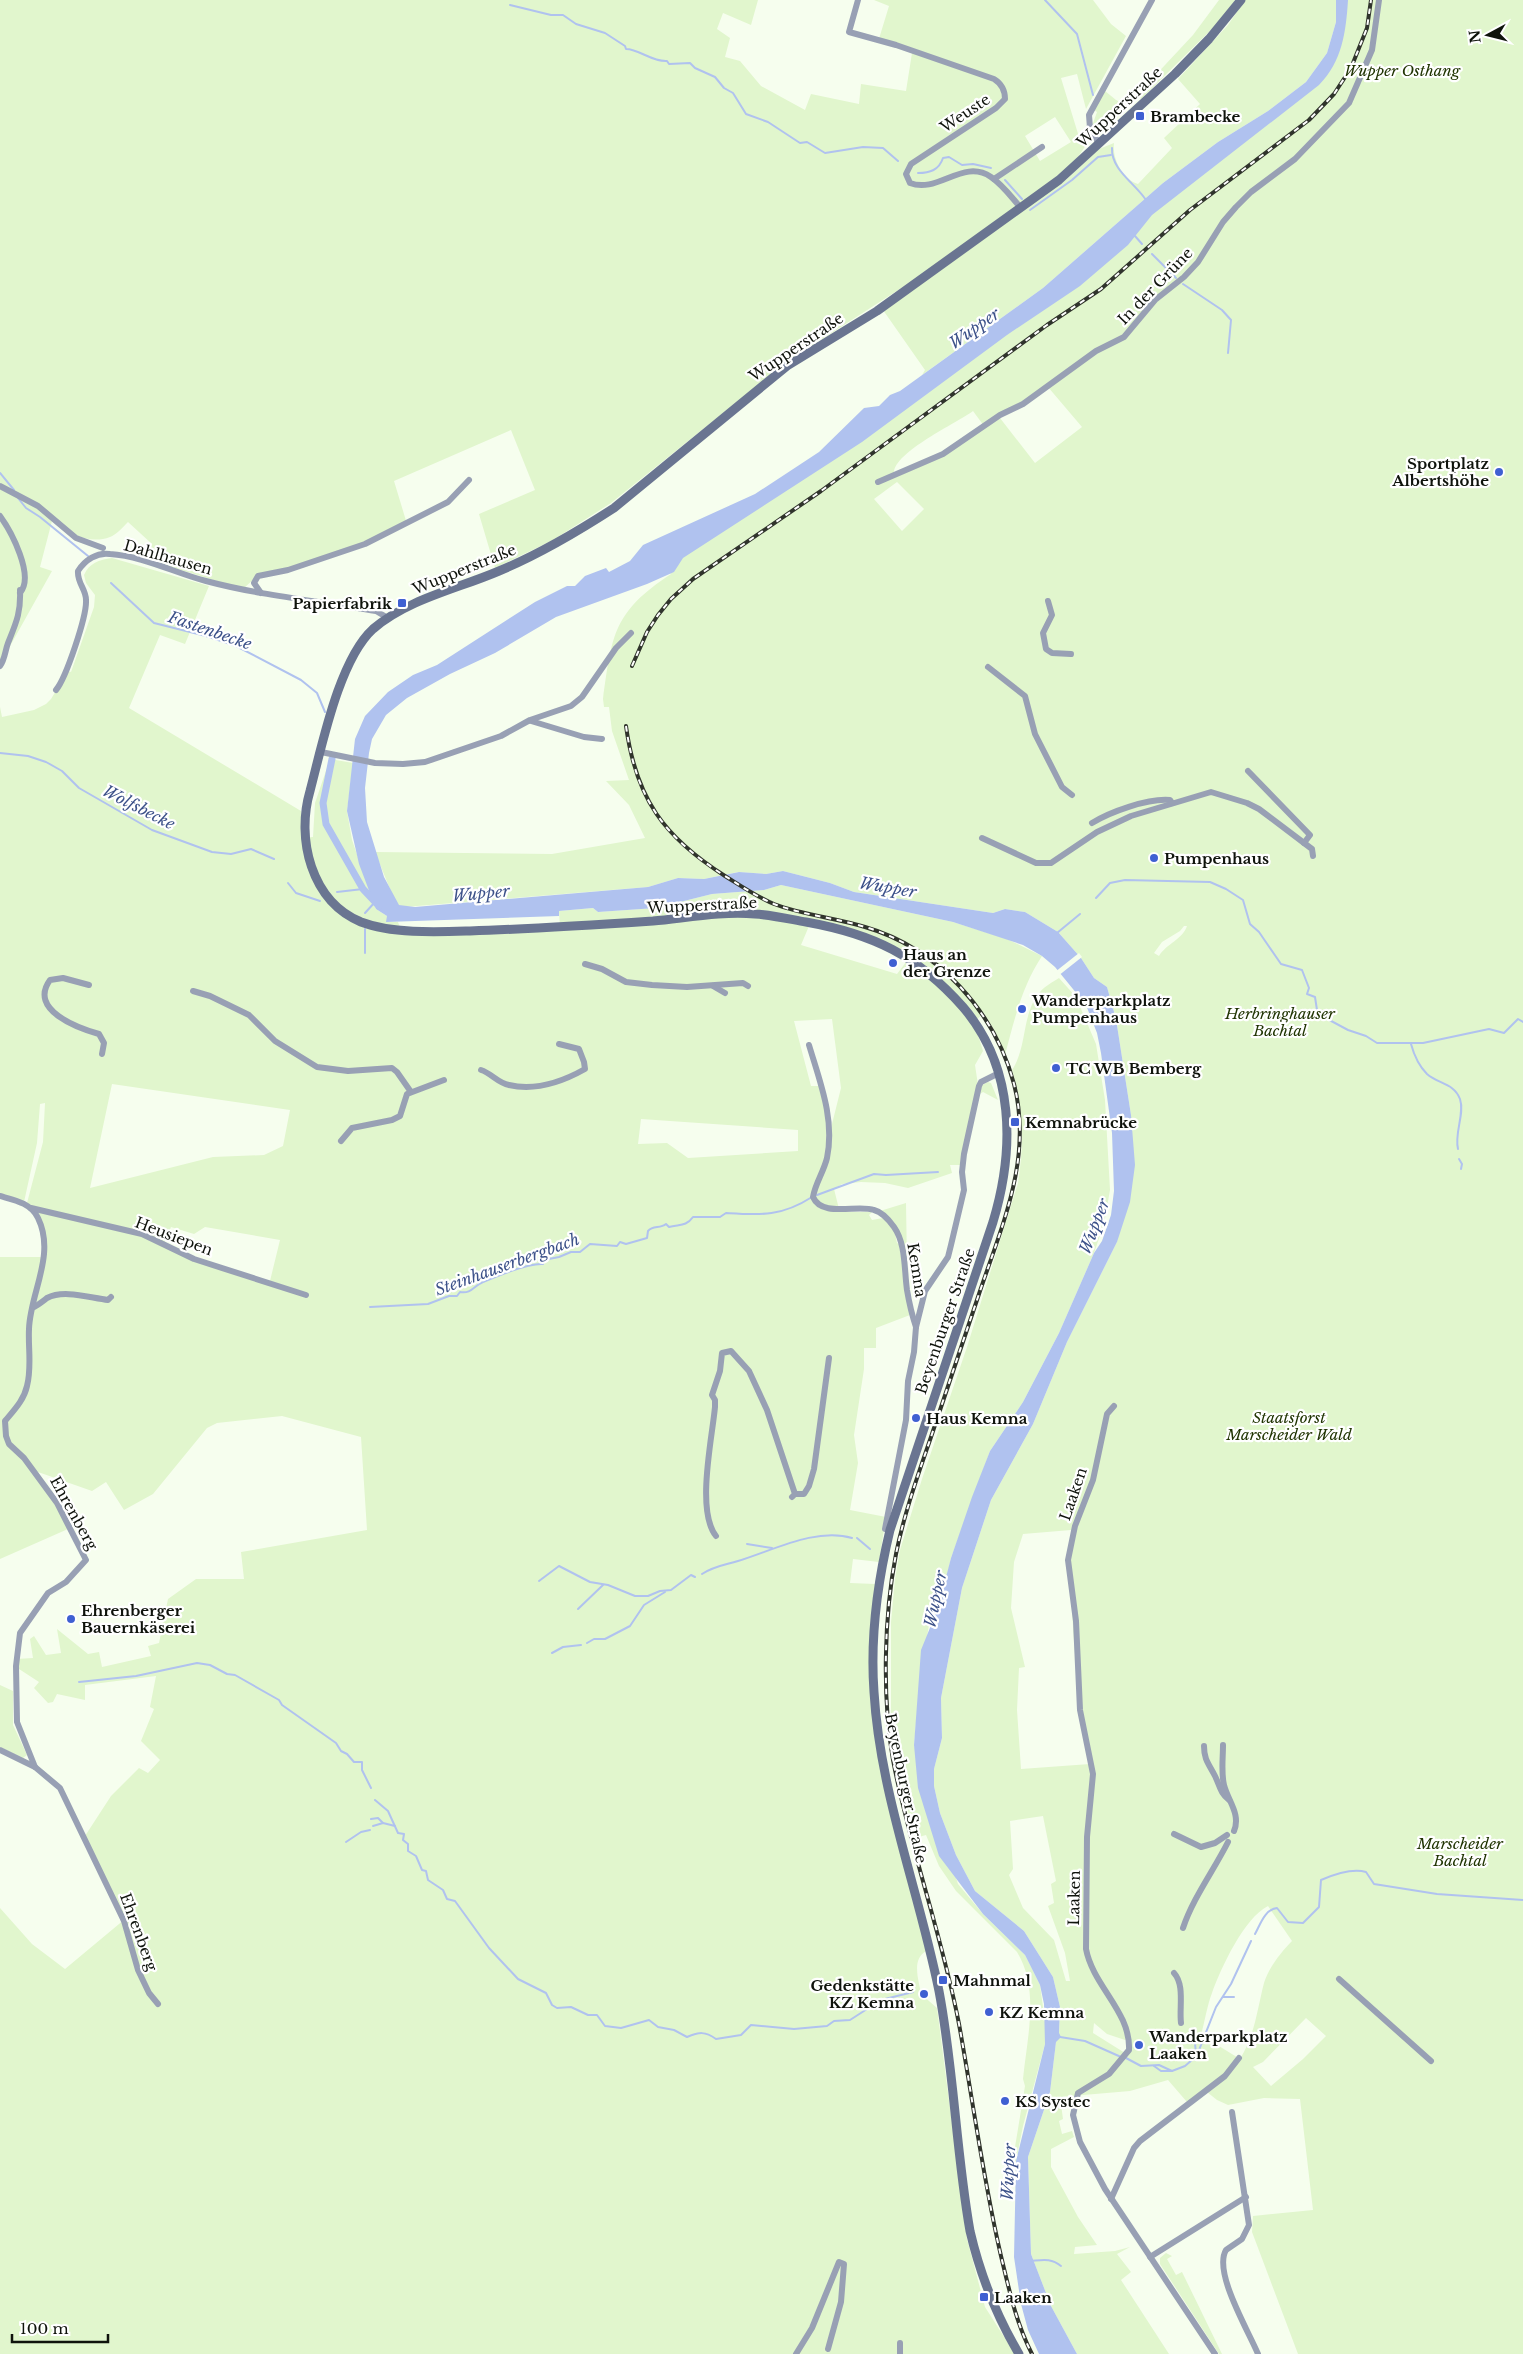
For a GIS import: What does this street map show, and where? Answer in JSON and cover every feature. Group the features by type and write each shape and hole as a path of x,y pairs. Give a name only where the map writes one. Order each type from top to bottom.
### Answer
{"main road":[{"name":"Wupperstraße","path":"890,947 868,937 844,930 749,913 578,927 455,931 385,928 365,923 349,916 331,900 316,877 308,856 304,834 304,818 341,681 348,664 367,636 388,618 412,605 521,562 584,528 640,488 787,366 876,311 1059,180 1100,144 1209,39 1240,0"},
{"name":"Beyenburger Straße","path":"890,947 929,975 969,1014 983,1035 999,1073 1008,1126 1007,1160 1003,1188 994,1222 890,1530 881,1566 873,1633 874,1692 880,1743 890,1793 938,1989 949,2055 966,2202 974,2248 994,2304 1019,2354"}],"street":[{"name":"Weuste","path":"858,0 849,32 896,45 994,79 1000,82 1004,90 1005,99 996,108 911,164 906,174 910,183 924,185 976,170 994,178"},
{"path":"1100,144 1090,128 1092,107 1152,0"},
{"name":"In der Grüne","path":"878,482 944,454 1000,415 1023,404 1096,351 1124,337 1156,300 1184,278 1198,262 1223,222 1250,192 1296,159 1349,103 1372,50 1379,0"},
{"path":"1021,208 994,178 1042,147"},
{"path":"262,594 254,583 258,576 288,570 365,544 448,502 469,480"},
{"path":"0,486 32,502 76,538 104,548"},
{"path":"0,516 22,555 23,585 20,591 21,610 7,645 4,660 0,666"},
{"name":"Dahlhausen","path":"56,690 70,661 85,612 86,595 79,582 78,571 87,560 109,553 207,582 262,594 376,611 388,618"},
{"path":"1048,601 1052,616 1043,633 1046,649 1052,653 1071,654"},
{"path":"321,752 375,763 403,764 425,762 501,736 530,720 571,706 582,697 616,648 631,633"},
{"path":"988,667 1025,696 1035,734 1062,787 1072,794"},
{"path":"530,720 584,736 602,739"},
{"path":"1248,772 1272,794 1286,812 1307,830 1310,835 1304,843"},
{"path":"982,838 1036,863 1051,863 1097,832 1132,816 1211,792 1233,798 1259,809 1312,849 1313,856"},
{"path":"1092,823 1103,816 1154,801 1170,800 1172,803"},
{"path":"585,964 630,982 687,987 743,984 748,986"},
{"path":"89,985 63,978 50,980 46,986 45,1002 52,1013 100,1034 104,1044 102,1054"},
{"path":"712,985 726,992"},
{"path":"193,991 210,996 249,1015 275,1041 317,1067 348,1071 392,1068 397,1072 410,1092"},
{"path":"481,1070 508,1085 531,1087 567,1079 585,1070 579,1049 559,1044"},
{"name":"Kemna","path":"809,1045 824,1093 830,1130 827,1160 814,1193 815,1201 838,1211 873,1209 879,1212 894,1227 901,1243 909,1302 916,1327"},
{"name":"Kemna","path":"890,1530 885,1529 906,1420 908,1381 914,1352 916,1327 925,1291 948,1257 964,1190 962,1172 964,1154 979,1086 982,1082 999,1073"},
{"path":"342,1140 352,1128 392,1120 400,1116 407,1094 444,1080"},
{"path":"0,1196 31,1208"},
{"name":"Heusiepen","path":"31,1208 142,1234 194,1259 306,1295"},
{"name":"Ehrenberg","path":"31,1208 39,1219 44,1233 44,1252 29,1328 31,1355 27,1386 19,1404 5,1421 6,1436 10,1444 24,1458 57,1503 86,1560 66,1582 48,1593 20,1633 16,1666 17,1722 35,1767"},
{"path":"34,1308 48,1298 58,1296 80,1296 108,1300 111,1297"},
{"path":"716,1536 708,1522 706,1501 715,1407 715,1400 712,1395 720,1371 722,1353 730,1351 749,1371 767,1410 793,1495 804,1494 809,1486 814,1469 829,1358"},
{"name":"Laaken","path":"1114,1406 1107,1414 1093,1480 1075,1526 1068,1560 1076,1621 1080,1710 1093,1774 1087,1837 1086,1949 1091,1967 1123,2020 1129,2042 1126,2055 1109,2074 1078,2093 1073,2115 1080,2142 1111,2199 1215,2354"},
{"path":"1223,1745 1224,1786 1232,1803 1236,1826 1234,1831"},
{"path":"1204,1746 1205,1761 1216,1778 1220,1791 1232,1803"},
{"name":"Ehrenberg","path":"0,1750 35,1767 55,1783 64,1796 124,1921 138,1970 149,1992 158,2004"},
{"path":"1174,1834 1201,1847 1227,1839 1200,1895 1188,1913 1183,1928"},
{"path":"1174,1973 1178,1977 1181,1990 1181,2023"},
{"path":"1339,1979 1431,2061"},
{"path":"1111,2199 1134,2148 1140,2141 1225,2076 1239,2058"},
{"path":"1232,2112 1249,2218 1248,2230 1242,2239 1226,2250 1222,2266 1226,2284 1258,2354"},
{"path":"1150,2257 1246,2197"},
{"path":"796,2354 812,2328 839,2262 844,2264 841,2302 828,2349"},
{"path":"900,2343 900,2354"}],"green space":[{"path":"0,0 758,0 751,25 723,13 717,29 730,38 725,57 740,61 761,86 805,110 811,94 859,104 861,84 906,91 912,53 878,42 889,6 874,0 1093,0 1111,24 1126,36 1086,109 1077,74 1061,78 1079,137 1086,135 1088,142 1076,160 1057,177 906,285 785,363 611,503 553,540 495,568 479,514 535,490 511,430 394,481 407,524 364,544 289,569 257,576 243,589 142,558 152,544 128,522 112,536 94,540 65,530 52,521 40,567 52,571 0,664","holes":["1055,117 1071,142 1040,161 1025,136"]},
{"path":"1219,0 1235,0 1224,17 1141,99 1137,95 1193,35"},
{"path":"1245,0 1336,0 1336,22 1327,53 1306,82 1268,111 1218,142 1163,183 1043,288 922,375 925,370 883,310 1067,179 1099,149 1114,143 1116,161 1119,167 1127,178 1138,184 1172,148 1164,138 1200,104 1178,79 1228,25"},
{"name":"Staatsforst Marscheider Wald","path":"1343,0 1523,0 1523,2354 1298,2354 1252,2232 1253,2216 1313,2210 1300,2099 1264,2098 1228,2105 1217,2100 1207,2092 1187,2102 1168,2080 1130,2091 1060,2097 1063,2119 1059,2121 1062,2134 1072,2131 1074,2137 1051,2149 1051,2167 1078,2217 1097,2245 1075,2247 1074,2254 1115,2251 1130,2247 1117,2254 1131,2272 1121,2280 1169,2354 1077,2354 1051,2306 1031,2254 1028,2157 1050,2092 1056,2042 1059,2034 1060,2007 1053,1977 1024,1931 975,1891 956,1855 940,1813 934,1786 934,1769 942,1738 941,1698 962,1588 991,1500 1033,1424 1067,1342 1117,1242 1131,1115 1116,1019 1107,987 1094,978 1081,958 1058,932 1025,912 1005,909 993,913 854,892 830,883 783,871 766,874 738,872 704,879 678,878 648,887 405,907 398,905 394,899 375,852 552,854 645,838 629,805 606,781 629,780 612,731 609,707 604,707 603,699 613,641 626,613 652,588 671,574 658,561 750,511 1304,90 1332,56","holes":["1048,387 1082,427 1035,463 1000,418","973,411 984,426 944,454 894,474 896,466 903,457 927,439","897,482 924,509 902,531 874,499","1184,926 1187,926 1185,931 1159,956 1154,953 1162,942 1180,931","1071,1530 1071,1589 1074,1647 1090,1764 1021,1769 1017,1710 1019,1668 1025,1667 1011,1608 1014,1562 1023,1534","1043,1816 1056,1881 1051,1884 1054,1903 1048,1906 1065,1953 1070,1981 1066,1981 1054,1940 1023,1908 1009,1875 1013,1869 1010,1821","1268,1906 1292,1941 1275,1961 1266,1978 1252,2032 1240,2059 1201,2035 1210,1998 1221,1971 1234,1945 1250,1921","1306,2018 1326,2036 1303,2059 1271,2086 1253,2067 1263,2062","1094,2023 1107,2034 1128,2041 1125,2053 1093,2033"]},
{"path":"1105,91 1116,100 1128,106 1123,113 1098,134 1092,126 1097,112 1094,110"},
{"path":"112,558 209,586 185,644 160,635 129,708 301,811 301,838 313,837 315,803 330,759 353,763 347,811 352,840 376,909 387,916 387,922 398,922 401,930 560,927 559,911 593,908 598,912 656,908 712,894 764,890 781,885 953,922 1007,939 1042,956 1024,992 1005,1055 996,1033 984,1013 974,1022 983,1051 975,1065 978,1085 962,1165 950,1165 952,1173 908,1188 885,1183 861,1182 842,1184 834,1189 839,1209 820,1203 827,1208 840,1212 872,1212 869,1215 872,1220 883,1218 894,1229 897,1243 899,1244 910,1315 876,1328 876,1348 864,1348 864,1369 854,1435 858,1463 850,1510 886,1517 879,1562 853,1559 850,1583 875,1584 872,1708 926,1951 921,1955 917,1965 921,1994 937,2008 967,2239 985,2307 1015,2354 0,2354 0,1908 32,1944 65,1969 125,1919 85,1836 111,1796 139,1768 148,1773 160,1760 141,1741 154,1709 150,1707 156,1676 85,1685 85,1700 57,1694 53,1702 48,1703 34,1688 39,1682 19,1669 16,1659 33,1658 30,1639 34,1636 46,1655 61,1653 57,1629 88,1654 99,1652 102,1667 151,1656 148,1646 159,1643 168,1599 196,1579 244,1579 241,1552 367,1530 361,1437 282,1416 217,1423 207,1428 153,1494 124,1510 106,1482 92,1491 38,1472 68,1529 0,1559 0,1257 42,1257 31,1312 45,1263 45,1242 43,1231 27,1203 43,1142 45,1103 40,1104 37,1143 24,1202 0,1194 0,707 2,717 34,710 51,699 68,671 71,672 94,607 95,595 86,583 84,575 92,565","holes":["809,926 867,940 906,962 897,974 801,945","832,1019 841,1088 831,1128 821,1086 811,1086 794,1021","112,1084 290,1110 283,1146 264,1155 213,1157 90,1188","641,1119 798,1130 798,1151 688,1158 667,1143 638,1144","171,1227 194,1234 205,1227 280,1240 270,1281 192,1257 164,1244"]},
{"path":"1059,978 1076,997 1096,1044 1105,1100 1110,1190 1104,1224 1094,1253 1059,1333 1023,1402 990,1451 951,1558 938,1608 929,1624 918,1700 914,1745 958,1884 983,1914 1025,1955 1040,1985 1045,2022 1045,2044 1023,2126 1016,2161 1015,2180 1015,2147 1025,2086 1023,2079 1029,2031 1030,1998 1028,1982 1024,1966 1017,1952 956,1891 939,1866 926,1835 915,1838 899,1775 891,1723 891,1622 900,1550 967,1347 1018,1183 1022,1126 1019,1098 1012,1070 1017,1061 1027,1020 1034,1001 1042,990"},
{"path":"988,1082 991,1083 998,1100 983,1092 980,1094 982,1085"},
{"path":"906,1203 907,1264 902,1243 880,1211"},
{"path":"0,1685 13,1691 13,1725 27,1755 23,1758 0,1747"},
{"path":"1166,2253 1172,2256 1167,2259 1176,2275 1182,2272 1222,2354 1219,2354 1160,2264 1160,2258"}],"water":[{"path":"1336,0 1348,0 1344,35 1333,67 1319,85 1152,215 1128,245 1080,286 1007,335 862,442 683,558 674,572 647,584 556,617 495,653 450,674 407,698 386,715 372,739 369,753 365,788 367,822 384,877 399,905 415,907 648,887 678,878 704,879 739,872 766,874 783,871 830,883 854,892 993,913 1005,909 1025,912 1058,932 1081,958 1094,978 1107,987 1116,1019 1131,1115 1135,1165 1130,1202 1117,1242 1067,1342 1033,1424 991,1500 962,1588 941,1698 942,1738 934,1769 934,1786 940,1813 956,1855 975,1891 1024,1931 1053,1977 1060,2007 1059,2033 1061,2037 1056,2042 1050,2092 1028,2157 1031,2254 1051,2306 1077,2354 1039,2354 1028,2330 1021,2304 1014,2257 1016,2161 1045,2044 1044,2004 1040,1985 1025,1955 983,1914 939,1856 918,1788 914,1745 921,1650 938,1608 951,1558 972,1497 990,1451 1023,1402 1059,1333 1094,1253 1102,1241 1111,1215 1114,1191 1112,1133 1097,1033 1086,1005 1055,967 1042,956 1023,945 953,922 781,885 764,890 712,894 656,908 598,912 593,908 559,911 559,916 386,922 387,916 376,909 359,864 347,811 355,739 365,716 388,692 413,675 437,665 535,602 567,586 575,586 585,576 606,568 609,572 630,561 643,545 755,494 819,452 864,408 879,406 890,395 900,391 1043,288 1163,183 1218,142 1268,111 1306,82 1327,53 1336,22"}],"pier":[{"path":"1079,953 1082,957 1058,976 1055,972"}],"waterway":[{"path":"1045,0 1077,34 1093,95"},
{"path":"510,5 551,15 563,15 576,24 605,33 625,46 626,49 636,51 656,60 667,61 669,64 690,63 695,68 715,77 724,88 733,93 746,114 768,122 800,143 807,142 825,153 863,147 883,148 898,161"},
{"path":"1112,148 1115,163 1119,170 1146,200"},
{"path":"1030,210 1072,180 1098,157 1111,155"},
{"path":"918,173 934,170 943,158 949,157 962,165 973,164 991,168"},
{"path":"1005,180 1022,199"},
{"path":"1135,236 1142,244"},
{"path":"1152,254 1176,278"},
{"path":"1183,284 1222,310 1231,320 1228,353"},
{"name":"Fastenbecke","path":"0,473 14,490"},
{"name":"Fastenbecke","path":"18,498 26,508 88,556"},
{"name":"Fastenbecke","path":"111,583 154,623 206,636 236,646 301,680 317,693 325,712"},
{"name":"Wolfsbecke","path":"0,753 28,756 46,762 62,771 79,788 152,830 212,852 231,854 251,849 274,859"},
{"path":"332,759 323,803 326,824 363,889 379,906"},
{"path":"1096,898 1110,883 1125,880 1210,882 1226,889 1243,900 1250,924 1259,932 1281,964 1302,970 1309,988 1307,994 1315,997 1317,1010 1322,1016 1377,1043 1423,1043 1489,1029 1504,1033 1518,1019 1523,1022"},
{"path":"288,883 296,893 320,901"},
{"path":"337,892 363,889"},
{"path":"365,913 375,902"},
{"path":"1057,933 1080,914"},
{"path":"365,929 365,953"},
{"path":"1411,1044 1417,1060 1424,1071 1454,1090 1460,1099 1458,1149"},
{"path":"1459,1159 1462,1164 1461,1169"},
{"name":"Steinhauserbergbach","path":"817,1195 874,1174 938,1172"},
{"name":"Steinhauserbergbach","path":"370,1307 428,1304 449,1296 457,1296 460,1292 470,1291 483,1282 513,1270 543,1264 544,1260 571,1252 580,1252 590,1244 617,1246 620,1242 626,1244 647,1238 648,1231 652,1228 666,1224 669,1227 682,1225 693,1217 720,1217 726,1213 770,1213 801,1204 812,1197"},
{"path":"702,1574 715,1567 809,1538 838,1535 852,1538"},
{"path":"857,1538 870,1549"},
{"path":"747,1544 772,1548"},
{"path":"539,1581 559,1566 590,1582 608,1585 635,1596 648,1596 660,1591 671,1590 691,1575 695,1577"},
{"path":"578,1609 603,1585"},
{"path":"587,1643 594,1639 605,1639 630,1626 644,1605 665,1592"},
{"path":"552,1653 563,1647 581,1645"},
{"path":"79,1682 136,1676 197,1663 210,1665 227,1674 235,1675 279,1700 282,1705 336,1743 341,1751 347,1754 354,1762 362,1762 362,1770 371,1788"},
{"path":"375,1800 388,1811 398,1833 404,1834 403,1840 408,1844 408,1851 416,1856 422,1870 426,1871 428,1880 443,1890 447,1899 455,1901 489,1948 518,1979 546,1993 552,2005 557,2008 571,2007 588,2015 597,2015 605,2026 621,2028 649,2020 658,2027 674,2030 687,2037 702,2033 716,2039 741,2035 751,2025 794,2029 827,2026 834,2021 850,2020 881,2000 913,1992"},
{"path":"371,1819 378,1818 383,1823"},
{"path":"373,1826 383,1823 395,1826"},
{"path":"346,1842 361,1832 370,1830"},
{"path":"1255,1934 1266,1914 1277,1908 1288,1922 1303,1923 1319,1907 1321,1880 1349,1871 1366,1872 1374,1884 1437,1894 1523,1900"},
{"path":"1126,2058 1141,2066 1159,2065 1172,2071 1185,2066 1192,2060 1199,2050 1216,2007 1231,1984 1251,1941"},
{"path":"1223,1997 1234,1997"},
{"path":"1060,2037 1085,2041 1121,2057"},
{"path":"1196,2054 1195,2043 1203,2038"},
{"path":"1154,2066 1161,2071 1172,2071"},
{"path":"1031,2261 1050,2261 1061,2266"}],"railway":[{"path":"632,666 647,632 658,615 671,599 693,579 821,491 1047,325 1101,289 1190,210 1309,120 1334,94 1351,68 1367,28 1371,0"},
{"path":"626,726 637,775 646,795 656,814 685,846 725,876 774,904 865,927 892,937 916,950 960,986 978,1008 993,1032 1005,1057 1014,1084 1019,1111 1020,1138 1012,1191 997,1242 916,1480 903,1524 896,1554 889,1603 886,1683 889,1736 900,1793 952,1991 1001,2256 1017,2318 1032,2354"}],"place":[{"name":"Brambecke","path":"1140,116"},
{"name":"Sportplatz Albertshöhe","path":"1499,472"},
{"name":"Papierfabrik","path":"402,603"},
{"name":"Pumpenhaus","path":"1154,858"},
{"name":"Haus an der Grenze","path":"893,963"},
{"name":"Wanderparkplatz Pumpenhaus","path":"1022,1009"},
{"name":"TC WB Bemberg","path":"1056,1068"},
{"name":"Kemnabrücke","path":"1015,1122"},
{"name":"Haus Kemna","path":"916,1418"},
{"name":"Ehrenberger Bauernkäserei","path":"71,1619"},
{"name":"Mahnmal","path":"943,1980"},
{"name":"Gedenkstätte KZ Kemna","path":"924,1994"},
{"name":"KZ Kemna","path":"989,2012"},
{"name":"Wanderparkplatz Laaken","path":"1139,2045"},
{"name":"KS Systec","path":"1005,2101"},
{"name":"Laaken","path":"984,2297"}],"park label":[{"name":"Wupper Osthang","path":"1402,70"},
{"name":"Herbringhauser Bachtal","path":"1280,1022"},
{"name":"Marscheider Bachtal","path":"1460,1852"}],"water label":[{"name":"Wupper","path":"974,328"},
{"name":"Wupper","path":"888,887"},
{"name":"Wupper","path":"481,893"},
{"name":"Wupper","path":"1094,1226"},
{"name":"Wupper","path":"935,1599"},
{"name":"Wupper","path":"1008,2172"}]}
